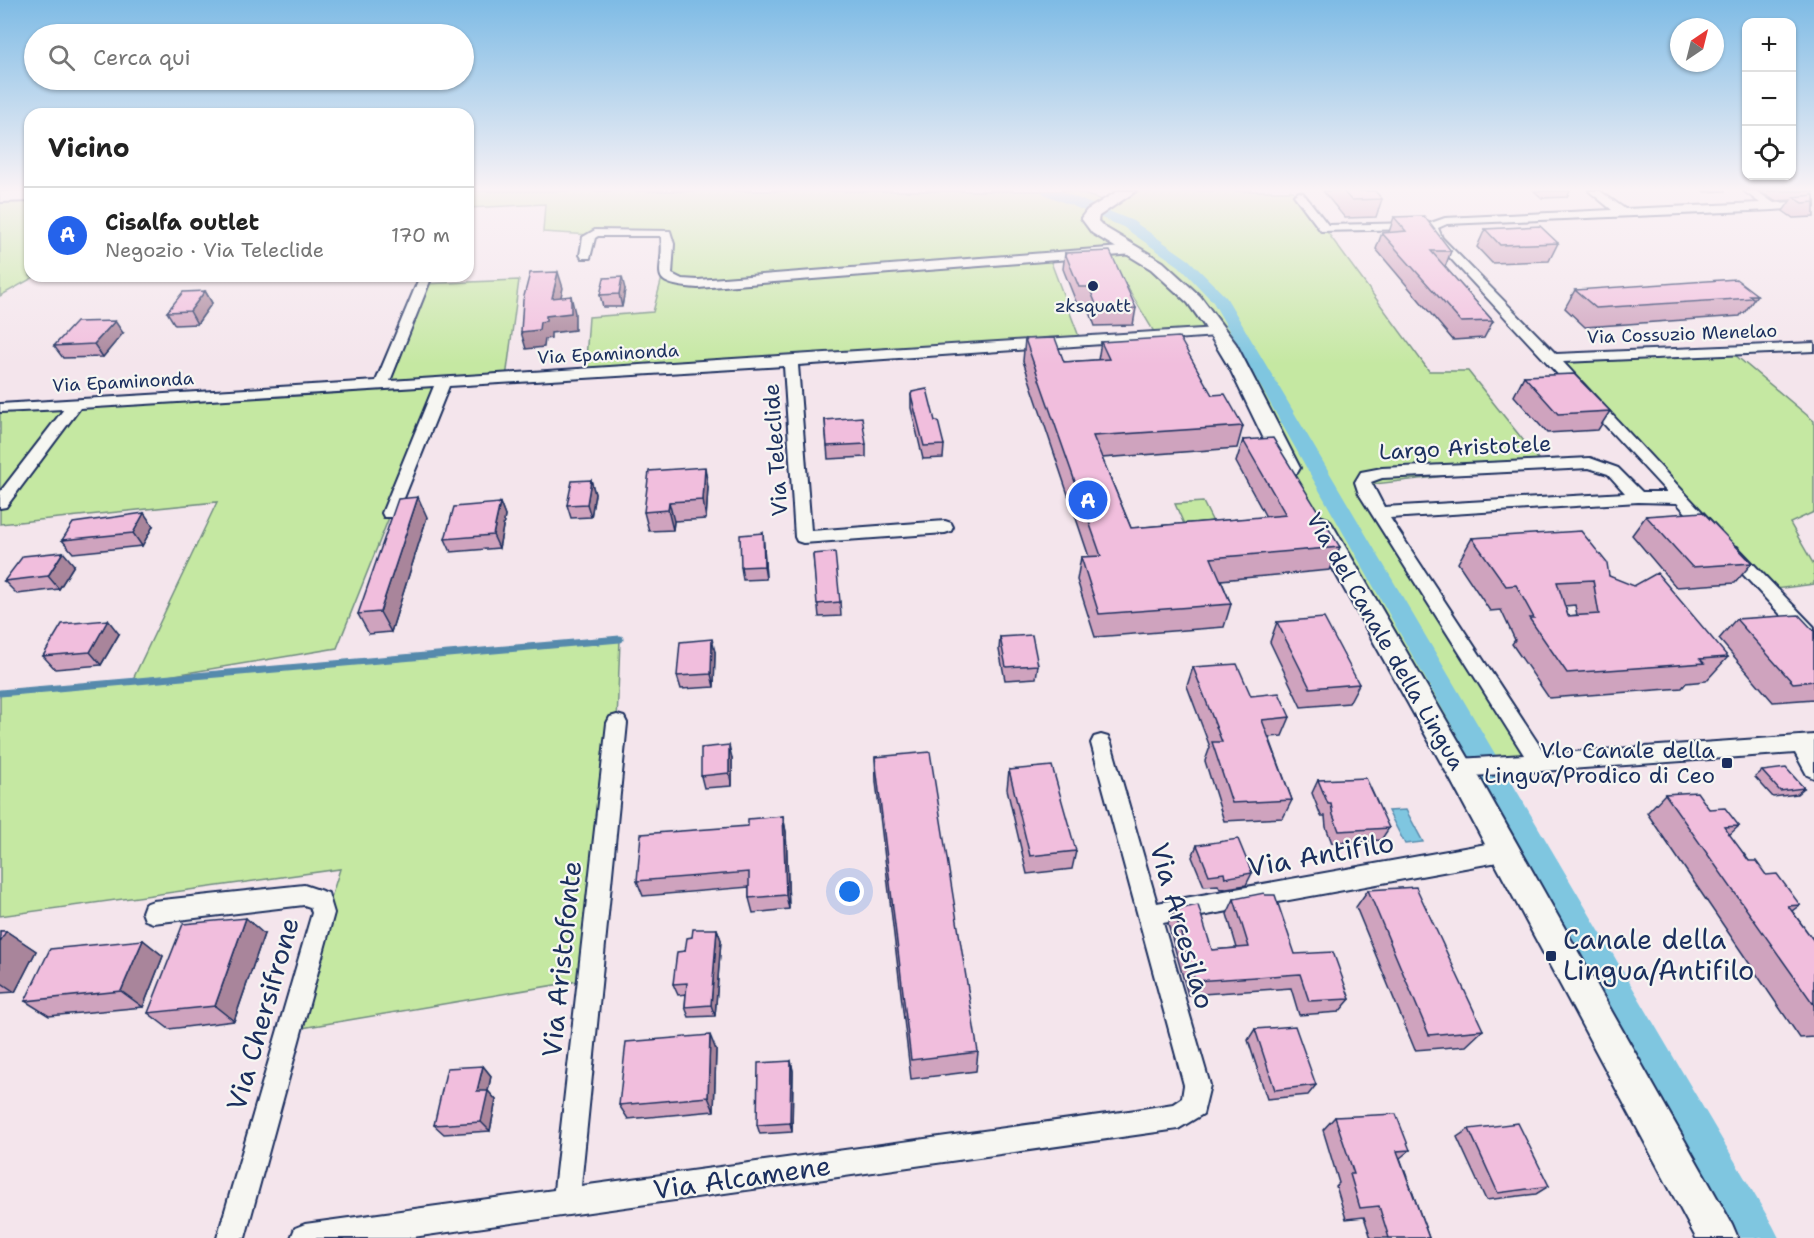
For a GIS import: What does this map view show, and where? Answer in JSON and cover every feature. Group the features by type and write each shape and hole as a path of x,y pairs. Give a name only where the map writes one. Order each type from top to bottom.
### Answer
{"street":[{"path":"586,255 587,249"},
{"path":"665,249 664,270 667,276 676,282 698,284 1134,250"},
{"path":"1446,249 1552,358 1814,639"},
{"name":"Via del Canale della Lingua","path":"1134,250 1182,287 1217,332 1304,497 1465,768 1503,851 1718,1238"},
{"path":"381,386 424,282"},
{"name":"Via Epaminonda","path":"0,408 791,361 1217,332"},
{"name":"Via Cossuzio Menelao","path":"1552,358 1814,347"},
{"name":"Via Teleclide","path":"791,361 803,537 945,526"},
{"path":"390,513 443,382"},
{"path":"0,502 76,403"},
{"name":"Largo Aristotele","path":"1380,513 1365,489 1364,479 1372,474 1590,463 1613,471 1638,497"},
{"path":"1540,763 1380,513 1638,497 1681,498"},
{"name":"Via Aristofonte","path":"566,1202 617,723"},
{"name":"Via Arcesilao","path":"1101,743 1197,1085 1194,1105 1178,1116"},
{"path":"1465,768 1808,744 1814,769"},
{"name":"Via Antifilo","path":"1149,915 1503,851"},
{"name":"Via Chersifrone","path":"153,912 304,895 320,900 322,906 323,913 231,1238"},
{"name":"Via Alcamene","path":"305,1238 1178,1116"}],"green space":[{"path":"0,249 24,249 25,282 0,296"},
{"path":"663,249 1339,249 1429,371 1468,371 1543,465 1365,485 1540,763 1459,768 1217,333 1157,337 1107,253 1049,257 1081,342 585,374 589,317 653,312 664,270"},
{"path":"519,280 506,378 443,382 337,648 144,680 620,639 617,723 590,979 290,1030 340,869 0,916 0,693 132,681 217,502 0,524 0,408 381,386 423,284"},
{"path":"1729,350 1814,421 1814,512 1790,523 1814,565 1814,584 1768,590 1552,358"},
{"path":"1203,502 1213,522 1184,524 1175,504"}],"water":[{"path":"1406,810 1423,842 1405,844 1388,811"}],"building":[{"path":"1396,249 1449,249 1451,251 1431,251 1493,321 1461,322"},
{"path":"1110,251 1136,308 1098,309 1089,287 1079,287 1065,253"},
{"path":"558,272 552,298 571,296 571,313 546,316 546,321 540,322 539,330 521,332 523,300 530,273"},
{"path":"622,277 619,294 600,295 604,278"},
{"path":"1736,279 1757,295 1749,295 1753,298 1596,308 1575,290"},
{"path":"205,291 190,311 167,312 183,292"},
{"path":"115,321 94,344 54,346 76,322"},
{"path":"1179,337 1212,395 1225,394 1243,426 1093,436 1131,528 1286,515 1243,440 1273,438 1340,547 1211,558 1231,604 1099,614 1081,557 1101,556 1025,339 1055,338 1064,362 1109,359 1101,342"},
{"path":"1574,374 1610,411 1558,414 1524,376"},
{"path":"927,389 944,445 924,446 911,395 912,392"},
{"path":"862,417 866,444 827,446 825,420"},
{"path":"705,467 703,500 669,502 668,510 644,512 649,471"},
{"path":"591,480 587,504 567,505 572,481"},
{"path":"418,497 380,612 358,614 398,499"},
{"path":"500,503 493,535 445,539 454,507"},
{"path":"1703,512 1752,563 1692,567 1646,516"},
{"path":"144,513 133,533 62,540 73,523"},
{"path":"1581,531 1607,563 1609,576 1634,586 1657,573 1728,657 1700,659 1704,663 1567,673 1529,618 1534,618 1516,585 1506,586 1472,538","holes":["1593,580 1599,614 1568,616 1557,582"]},
{"path":"763,533 764,566 741,567 740,535"},
{"path":"63,552 48,576 4,581 23,556"},
{"path":"835,552 840,602 817,604 813,554"},
{"path":"1799,615 1814,631 1814,681 1793,683 1736,619"},
{"path":"1324,618 1359,684 1310,688 1277,622"},
{"path":"108,620 90,652 43,656 62,624"},
{"path":"1032,635 1038,665 1006,667 1000,637"},
{"path":"712,639 711,674 677,676 680,642"},
{"path":"1237,664 1251,696 1279,693 1290,717 1262,720 1292,800 1232,803 1212,742 1222,742 1193,667"},
{"path":"729,745 729,773 701,776 701,748"},
{"path":"930,752 978,1052 911,1060 875,757"},
{"path":"1052,766 1076,851 1030,856 1009,770"},
{"path":"1786,768 1804,788 1780,791 1762,771"},
{"path":"1366,778 1389,828 1339,831 1331,804 1328,804 1318,780"},
{"path":"1697,792 1709,809 1725,808 1739,826 1724,827 1749,861 1756,861 1766,875 1777,874 1800,905 1788,906 1814,941 1814,1005 1665,794"},
{"path":"783,816 786,895 749,898 749,872 637,881 641,834 748,826 748,819"},
{"path":"1238,839 1252,873 1225,878 1224,873 1209,875 1197,845"},
{"path":"1416,887 1483,1030 1429,1035 1368,890"},
{"path":"1264,893 1275,895 1295,954 1333,952 1350,999 1309,1001 1300,974 1195,981 1174,910 1198,905 1212,950 1249,947 1234,899"},
{"path":"246,918 215,1006 148,1013 183,924"},
{"path":"693,929 717,929 711,1005 685,1007 687,983 673,984 677,952 685,951 687,938 692,937"},
{"path":"0,931 6,931 0,942"},
{"path":"143,940 121,991 25,1001 50,949"},
{"path":"1295,1026 1316,1085 1275,1090 1255,1029"},
{"path":"710,1035 708,1097 619,1105 626,1042"},
{"path":"791,1061 790,1123 757,1125 758,1063"},
{"path":"483,1066 477,1091 488,1091 481,1122 434,1125 447,1068"},
{"path":"1396,1114 1410,1150 1397,1151 1429,1238 1389,1238 1379,1206 1360,1208 1350,1174 1354,1174 1335,1117"},
{"path":"1518,1123 1549,1186 1498,1193 1469,1129"}],"waterway":[{"path":"1164,249 1184,263 1220,300 1761,1238"},
{"path":"0,693 620,639"}],"place":[{"name":"zksquatt","path":"1093,286"},
{"name":"Cisalfa outlet","path":"1088,500"},
{"name":"Vlo Canale della Lingua/Prodico di Ceo","path":"1727,763"},
{"name":"Canale della Lingua/Antifilo","path":"1551,956"}]}
